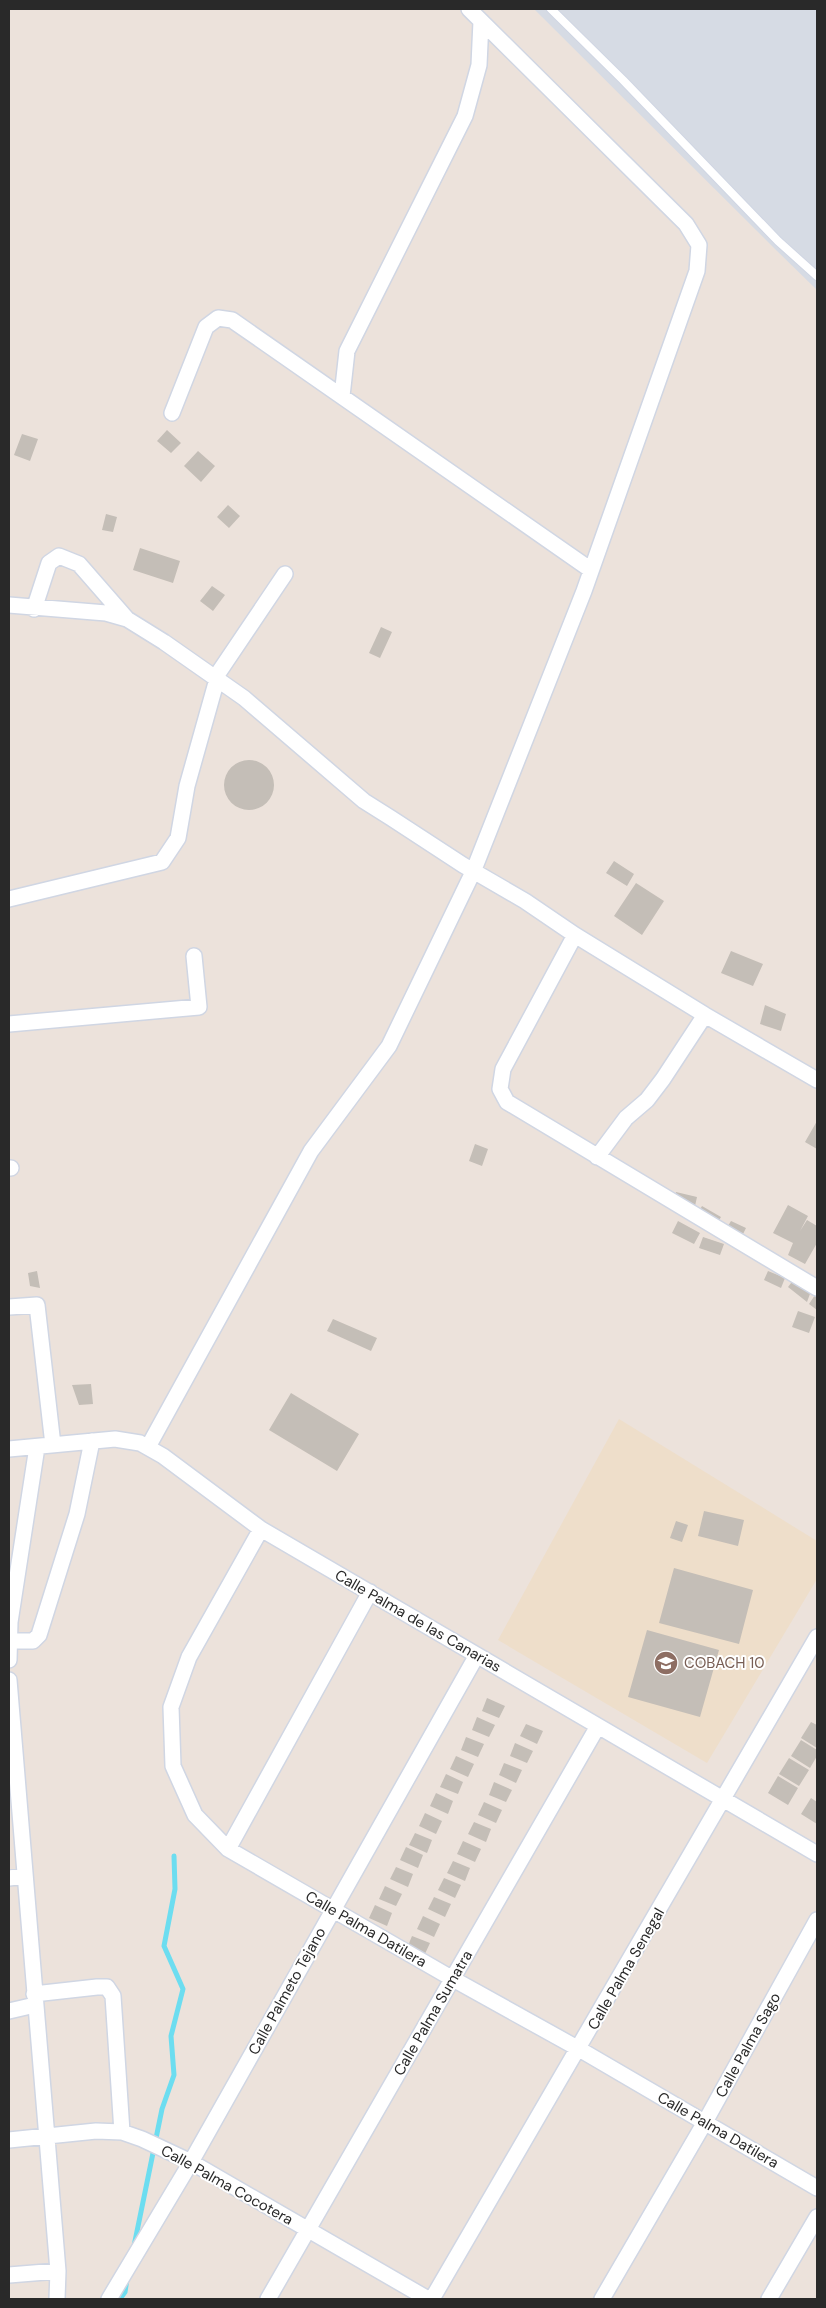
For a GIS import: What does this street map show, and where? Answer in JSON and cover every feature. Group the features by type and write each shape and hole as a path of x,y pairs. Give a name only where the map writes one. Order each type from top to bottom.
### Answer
{"street":[{"path":"148,1447 311,1151 389,1046 473,872 591,570 697,272 699,245 686,224 469,9"},
{"path":"342,396 347,351 465,116 479,65 481,22"},
{"path":"172,413 206,327 218,318 232,320 591,570"},
{"path":"34,609 49,563 59,556 79,564 127,619 244,698 364,801 473,872 525,901 575,935 817,1080"},
{"path":"9,899 162,862 178,838 187,786 219,672 285,574"},
{"path":"9,606 106,613 127,619"},
{"path":"575,935 503,1069 500,1089 507,1102 817,1288"},
{"path":"9,1024 199,1007 194,956"},
{"path":"597,1157 626,1118 647,1100 658,1086 706,1015"},
{"path":"9,1307 37,1305 53,1445"},
{"name":"Calle Palma de las Canarias","path":"9,1449 115,1439 140,1443 148,1447 163,1456 261,1529 817,1854"},
{"path":"10,1641 34,1641 39,1635 77,1514 92,1441"},
{"path":"9,1660 11,1614 37,1447"},
{"name":"Calle Palma Datilera","path":"261,1529 189,1657 171,1707 173,1766 195,1815 228,1849 453,1979 579,2049 817,2188"},
{"path":"228,1849 370,1592"},
{"name":"Calle Palma Senegal","path":"432,2299 724,1800 817,1637"},
{"name":"Calle Palmeto Tejano","path":"110,2299 191,2162 477,1655"},
{"path":"9,1680 58,2271 57,2299"},
{"name":"Calle Palma Sumatra","path":"268,2299 598,1726"},
{"path":"9,1878 25,1876"},
{"name":"Calle Palma Sago","path":"602,2299 705,2122 817,1920"},
{"path":"9,2011 35,2000 97,1986 107,1987 113,1996 122,2132"},
{"name":"Calle Palma Cocotera","path":"9,2140 96,2131 122,2132 142,2139 191,2162 428,2299"},
{"path":"769,2299 817,2217"},
{"path":"9,2275 58,2271"}],"lane":[{"path":"551,9 624,80 778,241 817,276"}],"shaded area":[{"path":"534,9 817,9 817,290 775,249"},
{"path":"619,1419 817,1541 817,1579 707,1763 498,1640"}],"building":[{"path":"167,430 181,443 171,453 157,441"},
{"path":"22,434 38,439 30,461 14,455"},
{"path":"198,451 215,466 201,482 184,466"},
{"path":"228,505 240,516 229,528 217,517"},
{"path":"106,514 117,517 113,532 102,530"},
{"path":"140,548 180,561 173,583 133,570"},
{"path":"212,586 225,595 213,611 200,601"},
{"path":"381,627 392,632 380,658 369,653"},
{"path":"244,760 254,760 267,767 274,780 274,790 267,803 254,810 244,810 235,806 228,799 224,790 224,780 228,771 235,764"},
{"path":"614,861 634,874 627,886 606,873"},
{"path":"636,883 664,901 642,935 614,916"},
{"path":"731,951 763,964 753,986 721,973"},
{"path":"765,1005 786,1014 781,1031 760,1024"},
{"path":"817,1121 817,1149 805,1142"},
{"path":"475,1144 488,1149 482,1166 469,1161"},
{"path":"676,1192 697,1197 695,1206 674,1201"},
{"path":"788,1205 808,1216 800,1231 807,1220 817,1226 817,1243 805,1264 788,1255 793,1243 773,1233"},
{"path":"702,1206 721,1217 716,1225 698,1213"},
{"path":"678,1221 700,1233 694,1244 672,1233"},
{"path":"731,1221 746,1228 743,1234 728,1226"},
{"path":"703,1237 724,1244 720,1255 699,1248"},
{"path":"37,1271 40,1288 30,1286 28,1273"},
{"path":"768,1271 785,1278 781,1288 764,1280"},
{"path":"795,1278 811,1291 807,1302 788,1287"},
{"path":"815,1295 817,1296 817,1310 809,1304"},
{"path":"798,1311 815,1317 809,1333 792,1327"},
{"path":"333,1319 377,1338 371,1351 327,1331"},
{"path":"91,1384 93,1404 79,1405 72,1385"},
{"path":"291,1393 359,1434 337,1471 269,1430"},
{"path":"704,1511 744,1520 738,1546 698,1536"},
{"path":"676,1521 688,1525 682,1542 670,1538"},
{"path":"674,1568 753,1590 739,1644 659,1623"},
{"name":"COBACH 10","path":"647,1630 719,1650 700,1717 628,1697"},
{"path":"487,1698 505,1706 499,1718 482,1711"},
{"path":"477,1717 495,1725 489,1737 472,1730"},
{"path":"811,1722 817,1725 817,1748 801,1738"},
{"path":"526,1724 543,1731 537,1744 520,1736"},
{"path":"466,1737 484,1744 478,1757 461,1750"},
{"path":"801,1740 817,1750 817,1756 810,1768 791,1756"},
{"path":"515,1743 533,1751 527,1763 510,1756"},
{"path":"456,1756 474,1764 468,1777 450,1769"},
{"path":"789,1758 809,1770 799,1786 779,1774"},
{"path":"504,1763 522,1770 516,1783 499,1775"},
{"path":"446,1774 463,1782 458,1794 440,1787"},
{"path":"778,1776 798,1788 788,1805 768,1793"},
{"path":"494,1782 512,1790 506,1802 489,1795"},
{"path":"436,1793 453,1801 448,1814 430,1806"},
{"path":"811,1798 817,1802 817,1824 801,1814"},
{"path":"484,1802 502,1810 496,1823 478,1815"},
{"path":"425,1813 442,1821 436,1834 419,1826"},
{"path":"474,1822 491,1829 486,1842 468,1834"},
{"path":"415,1833 432,1840 427,1853 409,1845"},
{"path":"463,1841 481,1849 475,1862 457,1854"},
{"path":"406,1847 423,1855 418,1868 400,1860"},
{"path":"453,1861 470,1868 465,1881 447,1873"},
{"path":"396,1867 413,1874 408,1887 390,1879"},
{"path":"444,1878 461,1885 455,1898 438,1890"},
{"path":"385,1886 402,1894 396,1906 379,1899"},
{"path":"434,1897 451,1904 445,1917 428,1909"},
{"path":"375,1905 392,1913 387,1926 369,1918"},
{"path":"423,1916 440,1924 434,1937 417,1929"},
{"path":"412,1936 430,1943 424,1956 407,1948"}],"waterway":[{"path":"134,2246 162,2109 174,2075 171,2036 183,1989 164,1946 175,1889 174,1856"},
{"path":"120,2299 125,2292 127,2279"}],"place":[{"name":"COBACH 10","path":"666,1663"}]}
